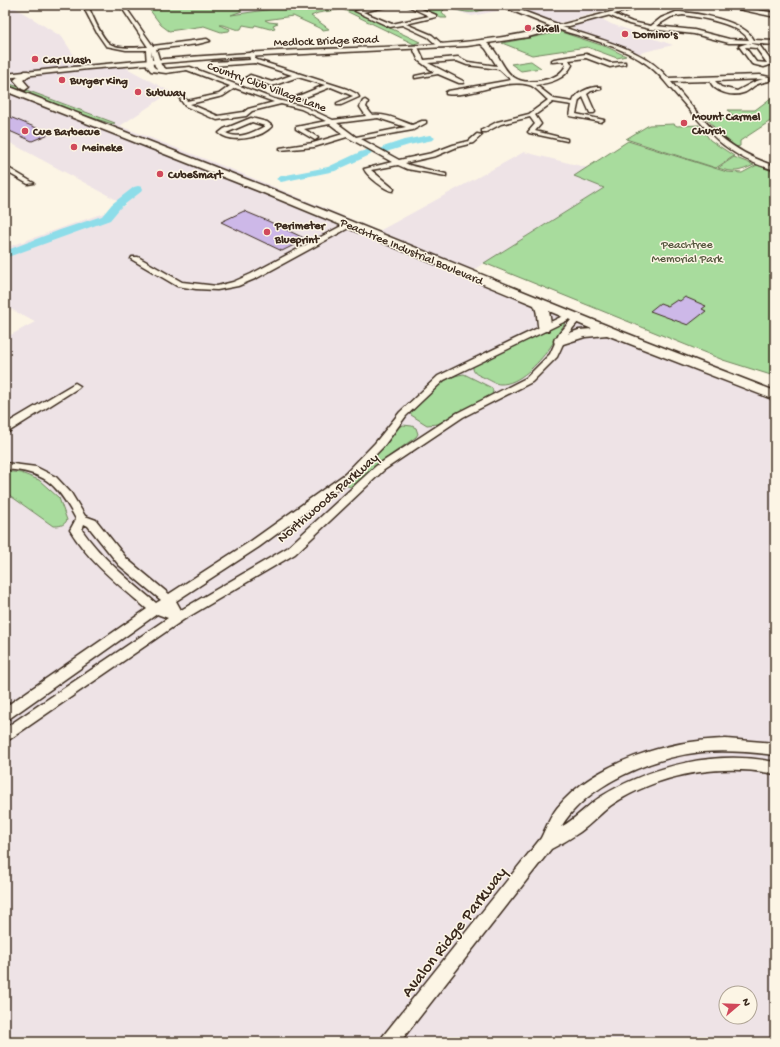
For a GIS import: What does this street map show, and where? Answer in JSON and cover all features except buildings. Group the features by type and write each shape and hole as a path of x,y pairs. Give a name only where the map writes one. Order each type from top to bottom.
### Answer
{"highway":[{"path":"25,87 18,80 28,73"},
{"path":"5,80 287,188"},
{"name":"Peachtree Industrial Boulevard","path":"5,88 350,225 613,333 775,396"},
{"name":"Peachtree Industrial Boulevard","path":"370,222 476,268 775,387"},
{"path":"538,302 543,309 545,318 544,328"},
{"path":"560,341 584,333 613,333"}],"main road":[{"path":"501,5 559,28"},
{"name":"Medlock Bridge Road","path":"5,76 157,61 416,48 482,42 559,28 645,5"}],"street":[{"path":"89,5 86,8 109,46 120,49 151,48 206,41"},
{"path":"122,5 154,51 158,66 166,71"},
{"path":"392,5 357,11 387,26 404,24 434,16 408,5"},
{"path":"625,5 634,8"},
{"path":"722,5 775,15"},
{"path":"610,14 631,23 652,27 694,32 749,43 775,43"},
{"path":"652,27 663,18 687,15 734,26 748,34 749,43"},
{"path":"670,16 697,22"},
{"path":"404,24 430,36 441,46"},
{"path":"705,24 722,27 734,26"},
{"path":"559,28 638,58 657,69 714,136 724,145 755,162 775,168"},
{"path":"482,42 488,47 510,79 516,81 531,83 544,82 560,77 569,65 565,59"},
{"path":"749,43 758,47 770,64 764,65 754,63 742,46 749,43"},
{"path":"151,48 148,51 149,62 153,70 166,71"},
{"path":"416,48 420,59 423,62 439,72 461,82"},
{"path":"554,61 586,56 610,65"},
{"path":"213,64 254,57 297,75 345,90 356,97 340,104"},
{"path":"423,62 458,59 467,63 502,68"},
{"path":"600,67 623,63"},
{"name":"Country Club Village Lane","path":"166,71 188,68 234,86 303,108 331,122 351,137 407,166 444,176"},
{"path":"417,77 439,72"},
{"path":"250,77 272,84 297,75"},
{"path":"667,80 775,77"},
{"path":"483,78 494,85"},
{"path":"712,79 715,86 731,92 741,92 757,82 767,80 767,78"},
{"path":"448,92 516,81"},
{"path":"531,83 552,100 574,104"},
{"path":"234,86 221,95 185,101 217,118 246,114 250,110 282,102"},
{"path":"298,98 329,86"},
{"path":"599,88 584,93 576,99 574,104 574,112 572,115 601,120"},
{"path":"584,93 592,112"},
{"path":"390,189 387,184 374,178 367,169 428,157 455,146 471,142 481,133 499,123 531,115 552,100"},
{"path":"365,102 363,108 370,117"},
{"path":"246,114 252,120 269,126 242,138 236,139 222,133 252,120"},
{"path":"531,115 538,124 532,132 565,140"},
{"path":"315,138 298,128 370,117 387,118 413,128"},
{"path":"282,149 413,128 424,122"},
{"path":"455,146 460,149 459,155"},
{"path":"5,168 30,183"},
{"path":"135,259 180,284 196,287 217,288 234,284 254,276 350,225"},
{"name":"Northwoods Parkway","path":"5,714 169,600 255,544 349,476 379,445 403,414 441,378 544,328 570,320 554,355 529,380 460,415 380,468 328,518 291,550 178,617 5,736"},
{"path":"5,431 12,424 75,386"},
{"path":"5,466 35,471 50,477 59,484 67,494 81,519 92,523 123,562 169,600 178,617"},
{"path":"81,519 76,530 89,549 109,570 155,610 178,617"},
{"name":"Avalon Ridge Parkway","path":"388,1042 546,843 563,811 593,784 624,768 678,750 714,746 775,749"},
{"name":"Avalon Ridge Parkway","path":"546,843 575,826 592,811 607,801 637,785 665,774 692,766 738,764 775,768"}],"shaded area":[{"path":"155,5 336,5 331,7 197,22 163,15"},
{"path":"439,5 500,5 507,9 472,16"},
{"path":"517,5 591,5 607,10 564,22 555,23 511,7"},
{"path":"14,7 62,37 79,63 121,65 171,92 120,126 236,171 379,231 524,152 589,168 574,176 604,188 465,275 487,285 576,316 775,393 775,1042 5,1042 5,338 35,322 5,306 5,248 126,205 5,140 5,10"},
{"path":"602,19 611,24 673,45 636,54 572,28 573,26"}],"green space":[{"path":"146,5 158,5 160,10 160,5 234,5 242,11 231,15 287,7 304,9 345,5 343,6 420,42 414,44 342,9 318,13 311,16 329,29 323,30 293,16 265,20 278,23 273,25 275,28 270,29 255,25 254,27 243,25 241,29 238,29 225,25 219,25 230,29 229,31 221,32 204,26 169,31 161,25"},
{"path":"413,5 449,5 459,8 487,5 498,8 470,12 444,6 444,10 442,12 447,18 441,18"},
{"path":"561,32 607,47 626,56 617,58 587,47 532,55 502,43"},
{"path":"531,61 541,68 521,71 511,64"},
{"path":"5,82 115,123 113,124 66,110 5,86"},
{"path":"775,95 775,118 740,141 740,146 736,147 721,135 706,118 733,117 728,110 755,110"},
{"path":"674,124 677,126 699,125 710,140 734,156 716,168 626,139 649,125"},
{"name":"Peachtree Memorial Park","path":"628,141 727,172 742,173 757,165 775,172 774,376 723,360 484,263 604,188 574,176"},
{"path":"734,157 754,165 736,171 728,171 718,168"},
{"path":"564,321 564,325 545,355 521,377 514,381 498,384 475,373 473,366"},
{"path":"464,374 492,388 492,395 438,424 427,425 411,415 410,412 434,388 448,379"},
{"path":"403,425 416,428 418,434 416,437 377,465 358,484 351,487 344,485 344,482 398,427"},
{"path":"5,471 21,473 39,480 59,498 67,520 66,522 61,525 53,526 5,492"}],"waterway":[{"path":"386,149 407,142 430,138"},
{"path":"281,179 331,169 367,153"},
{"path":"5,255 64,232 106,218 116,206 138,189"}],"place":[{"name":"Shell","path":"528,28"},
{"name":"Domino's","path":"625,34"},
{"name":"Car Wash","path":"35,59"},
{"name":"Burger King","path":"62,80"},
{"name":"Subway","path":"138,92"},
{"name":"Mount Carmel Church","path":"684,123"},
{"name":"Cue Barbecue","path":"25,131"},
{"name":"Meineke","path":"74,147"},
{"name":"CubeSmart","path":"160,174"},
{"name":"Perimeter Blueprint","path":"267,232"}]}
